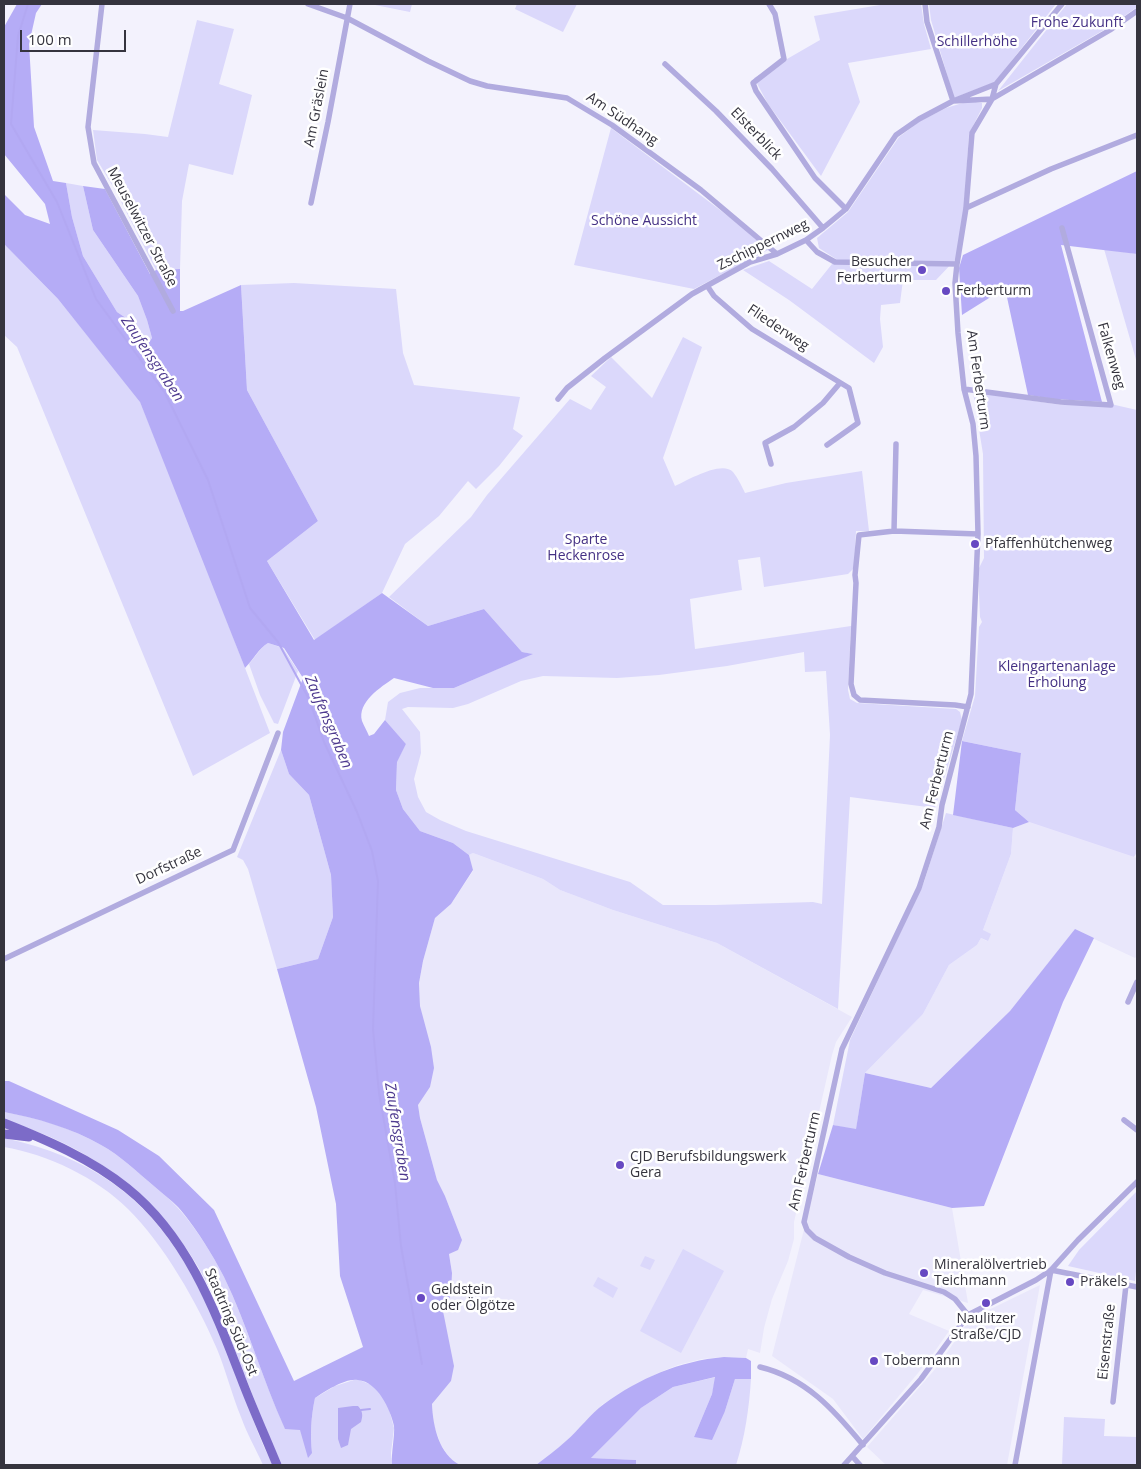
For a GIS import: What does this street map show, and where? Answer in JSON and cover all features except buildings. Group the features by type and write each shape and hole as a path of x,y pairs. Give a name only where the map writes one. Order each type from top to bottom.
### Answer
{"main road":[{"name":"Stadtring Süd-Ost","path":"4,1123 62,1148 107,1173 128,1189 167,1228 187,1256 208,1295 277,1465"},
{"name":"Stadtring Süd-Ost","path":"4,1134 39,1139"}],"street":[{"name":"Meuselwitzer Straße","path":"102,4 88,127 94,163 173,311"},
{"name":"Am Südhang","path":"308,4 347,18 470,81 486,86 567,98 588,110 700,190 778,254"},
{"path":"347,18 350,4"},
{"path":"769,4 775,14 784,59 753,83 756,91 815,178 846,209"},
{"path":"925,4 927,22 953,101 996,84"},
{"path":"992,99 996,84 1062,4"},
{"path":"992,99 1110,30 1137,11"},
{"name":"Am Gräslein","path":"311,203 347,18"},
{"name":"Elsterblick","path":"665,64 716,111 772,169 823,228"},
{"name":"Zschippernweg","path":"558,399 567,388 605,358 692,294 750,262 778,254 806,240 823,228 846,209 896,135 919,119 953,101 992,99"},
{"name":"Am Ferberturm","path":"968,1315 955,1299 944,1292 885,1273 849,1257 815,1238 807,1230 804,1222 842,1050 919,888 939,827 942,805 971,694 978,534 976,456 972,424 964,389 955,283 966,208 972,133 992,99"},
{"path":"966,208 1051,170 1137,135"},
{"name":"Falkenweg","path":"964,389 1061,402 1111,406 1062,228"},
{"path":"806,240 817,252 835,262 957,264"},
{"name":"Fliederweg","path":"708,286 714,296 752,329 849,388 858,423 827,445"},
{"path":"771,464 765,443 794,427 823,403 840,382"},
{"path":"894,531 896,444"},
{"path":"968,707 860,700 854,695 851,684 855,574 859,536 894,531 978,534"},
{"name":"Dorfstraße","path":"4,959 233,850 278,733"},
{"path":"1128,1002 1137,982"},
{"path":"1124,1120 1137,1130"},
{"path":"844,1465 921,1379 968,1315 1036,1280 1051,1270 1078,1240 1137,1182"},
{"path":"1051,1270 1137,1287"},
{"path":"1015,1465 1051,1270"},
{"name":"Eisenstraße","path":"1113,1402 1126,1285"},
{"path":"760,1367 773,1371 821,1398 862,1445"},
{"path":"852,1456 856,1465"},
{"path":"852,1456 860,1465"}],"shaded area":[{"path":"17,4 42,4 36,13 29,44 34,127 53,181 66,183 72,217 83,256 117,312 132,322 141,339 147,345 152,338 138,296 93,230 83,186 105,189 150,274 156,270 180,269 180,311 241,285 247,390 318,521 267,561 314,640 382,593 428,626 484,609 522,652 533,654 454,688 433,688 394,678 371,696 361,714 369,736 374,734 385,720 406,744 397,762 396,790 403,809 420,831 453,843 469,855 473,870 451,904 435,918 419,983 420,1006 431,1047 434,1068 430,1087 418,1105 420,1118 437,1180 462,1240 458,1250 449,1254 452,1273 451,1295 443,1311 454,1366 451,1381 432,1404 438,1439 447,1454 460,1465 392,1465 394,1426 390,1412 382,1397 372,1386 358,1380 342,1383 315,1398 311,1426 312,1453 308,1458 300,1430 285,1429 224,1277 203,1240 178,1207 122,1159 101,1145 54,1124 4,1112 4,1081 9,1081 118,1130 159,1156 214,1210 294,1381 363,1347 340,1276 336,1204 316,1107 277,969 318,959 333,917 331,875 309,795 289,774 281,750 283,732 303,678 284,648 268,643 245,668 140,402 58,299 5,245 4,194 25,215 50,224 45,204 4,154 4,27"},
{"path":"1137,171 1137,254 1061,245 1102,402 1053,399 1028,395 1005,288 962,315 959,268 963,255"},
{"path":"962,741 1021,753 1015,810 1029,822 1013,828 953,815"},
{"path":"1029,822 1137,858 1137,956 1135,958 1075,930 1010,1011 931,1088 865,1073 923,1014 949,965 977,945 981,938 987,941 983,930 1011,854 1013,828"},
{"name":"CJD Berufsbildungswerk Gera","path":"473,853 543,879 560,890 613,910 717,943 852,1017 836,1042 832,1055 794,1222 794,1239 788,1261 772,1299 764,1328 760,1353 748,1349 746,1358 702,1359 678,1365 658,1373 603,1404 566,1442 536,1465 460,1465 452,1461 441,1445 433,1423 432,1404 451,1381 443,1311 451,1295 452,1273 449,1254 462,1240 437,1180 420,1118 418,1105 430,1087 419,983 435,918 451,904 473,871 469,855"},
{"path":"1075,929 1094,938 1063,1002 984,1206 952,1208 818,1174 833,1125 856,1129 865,1073 931,1088 1010,1011"},
{"path":"818,1174 952,1208 968,1303 923,1290 909,1314 949,1331 928,1361 863,1439 833,1399 772,1356"},
{"path":"1040,1285 1007,1465 886,1465 867,1447 937,1367 970,1319"},
{"path":"724,1357 746,1358 751,1361 751,1379 735,1379 725,1411 712,1440 694,1437 712,1394 715,1377 673,1387 641,1408 591,1458 636,1460 636,1465 536,1465 571,1437 599,1408 632,1386 661,1372 691,1362"},
{"path":"358,1406 361,1410 361,1422 351,1429 348,1445 341,1448 338,1439 338,1408"}],"green space":[{"path":"370,4 412,4 410,12"},
{"path":"517,4 577,4 563,32 515,9"},
{"path":"886,4 921,4 931,49 848,63 860,102 821,176 768,104 754,78 820,40 814,16"},
{"name":"Schillerhöhe","path":"929,4 1056,4 995,82 954,98 931,20"},
{"name":"Frohe Zukunft","path":"1067,4 1137,4 1137,7 1109,27 998,91"},
{"path":"197,20 234,29 219,84 252,95 233,175 189,164 182,201 180,269 156,270 115,190 97,160 93,130 168,137"},
{"path":"969,101 982,103 982,108 969,134 964,208 956,259 936,280 903,280 900,303 881,305 880,319 883,347 874,363 789,300 743,270 769,261 812,289 836,259 819,248 817,238 848,212 899,137 920,121 946,108"},
{"name":"Schöne Aussicht","path":"611,128 740,225 768,250 694,289 574,265"},
{"path":"66,183 83,186 93,230 138,296 152,338 147,345 141,339 132,322 117,312 83,256 72,217"},
{"path":"4,238 5,245 58,299 139,399 270,733 193,776 17,347 4,335"},
{"path":"1104,249 1137,254 1137,363"},
{"path":"294,283 396,289 403,353 414,385 520,397 513,429 523,436 499,466 476,489 468,481 439,516 405,544 382,593 315,640 267,561 318,521 247,390 241,285"},
{"name":"Sparte Heckenrose","path":"683,337 702,347 663,458 675,486 705,472 721,468 733,472 745,493 786,483 862,471 869,531 856,531 854,568 848,574 764,587 760,557 738,560 742,590 690,599 695,649 851,626 848,690 850,699 857,703 956,709 960,712 962,720 935,808 850,797 838,1009 717,943 613,910 560,890 543,879 473,853 469,855 453,843 420,831 403,809 396,790 397,761 406,744 385,720 388,702 400,693 420,688 454,688 532,654 522,652 484,609 428,626 389,597 471,517 487,495 570,399 591,410 606,387 591,376 611,357 652,398","holes":["804,652 805,672 826,671 830,735 822,904 813,902 663,905 630,882 466,831 440,820 426,812 418,797 414,779 421,753 420,732 402,709 408,707 453,708 468,704 521,681 543,676 617,678 659,675 727,666"]},
{"name":"Kleingartenanlage Erholung","path":"973,392 1062,405 1102,402 1137,410 1137,852 1134,857 1029,822 1015,810 1021,753 962,741 975,696 979,627 982,622 980,617 978,570 984,558 983,454"},
{"path":"268,643 283,648 298,671 278,724 274,723 260,695 249,664"},
{"path":"281,750 289,774 309,795 331,875 333,917 318,959 277,969 248,869 243,860 237,857"},
{"path":"946,813 1013,828 1011,854 983,930 991,934 988,941 981,938 977,945 949,965 923,1014 865,1073 856,1130 833,1125 850,1040 924,882"},
{"path":"4,1112 54,1124 78,1133 101,1145 129,1164 177,1207 203,1240 224,1277 285,1428 300,1429 312,1453 311,1425 315,1398 335,1386 357,1379 379,1388 386,1398 394,1428 391,1453 392,1465 282,1465 204,1278 180,1240 161,1215 115,1174 90,1157 34,1130 4,1120"},
{"path":"4,1138 63,1156 110,1182 148,1214 178,1252 202,1295 224,1343 264,1447 273,1465 263,1465 243,1423 217,1349 190,1294 167,1256 141,1223 102,1187 70,1169 37,1155 4,1147"},
{"path":"1137,1191 1137,1262 1135,1281 1068,1266 1079,1250"},
{"path":"683,1249 724,1271 681,1353 640,1331"},
{"path":"645,1256 655,1260 650,1270 640,1266"},
{"path":"598,1277 618,1288 613,1298 593,1286"},
{"path":"716,1377 712,1394 694,1437 725,1411 735,1379 751,1379 746,1423 736,1465 636,1465 636,1460 591,1458 641,1408 673,1387"},
{"path":"1064,1417 1105,1419 1104,1436 1137,1437 1137,1465 1062,1465"}],"waterway":[{"name":"Zaufensgraben","path":"28,4 18,36 11,124 57,202 96,299 165,393 208,480 250,608 278,642 309,699 324,742 357,812 372,851 378,881 373,1029 379,1093 395,1183 401,1246 422,1364"},
{"path":"361,1410 370,1409"}],"place":[{"name":"Besucher Ferberturm","path":"922,270"},
{"name":"Ferberturm","path":"946,291"},
{"name":"Pfaffenhütchenweg","path":"975,544"},
{"name":"CJD Berufsbildungswerk Gera","path":"620,1165"},
{"name":"Mineralölvertrieb Teichmann","path":"924,1273"},
{"name":"Präkels","path":"1070,1282"},
{"name":"Geldstein oder Ölgötze","path":"421,1298"},
{"name":"Naulitzer Straße/CJD","path":"986,1303"},
{"name":"Tobermann","path":"874,1361"}]}
